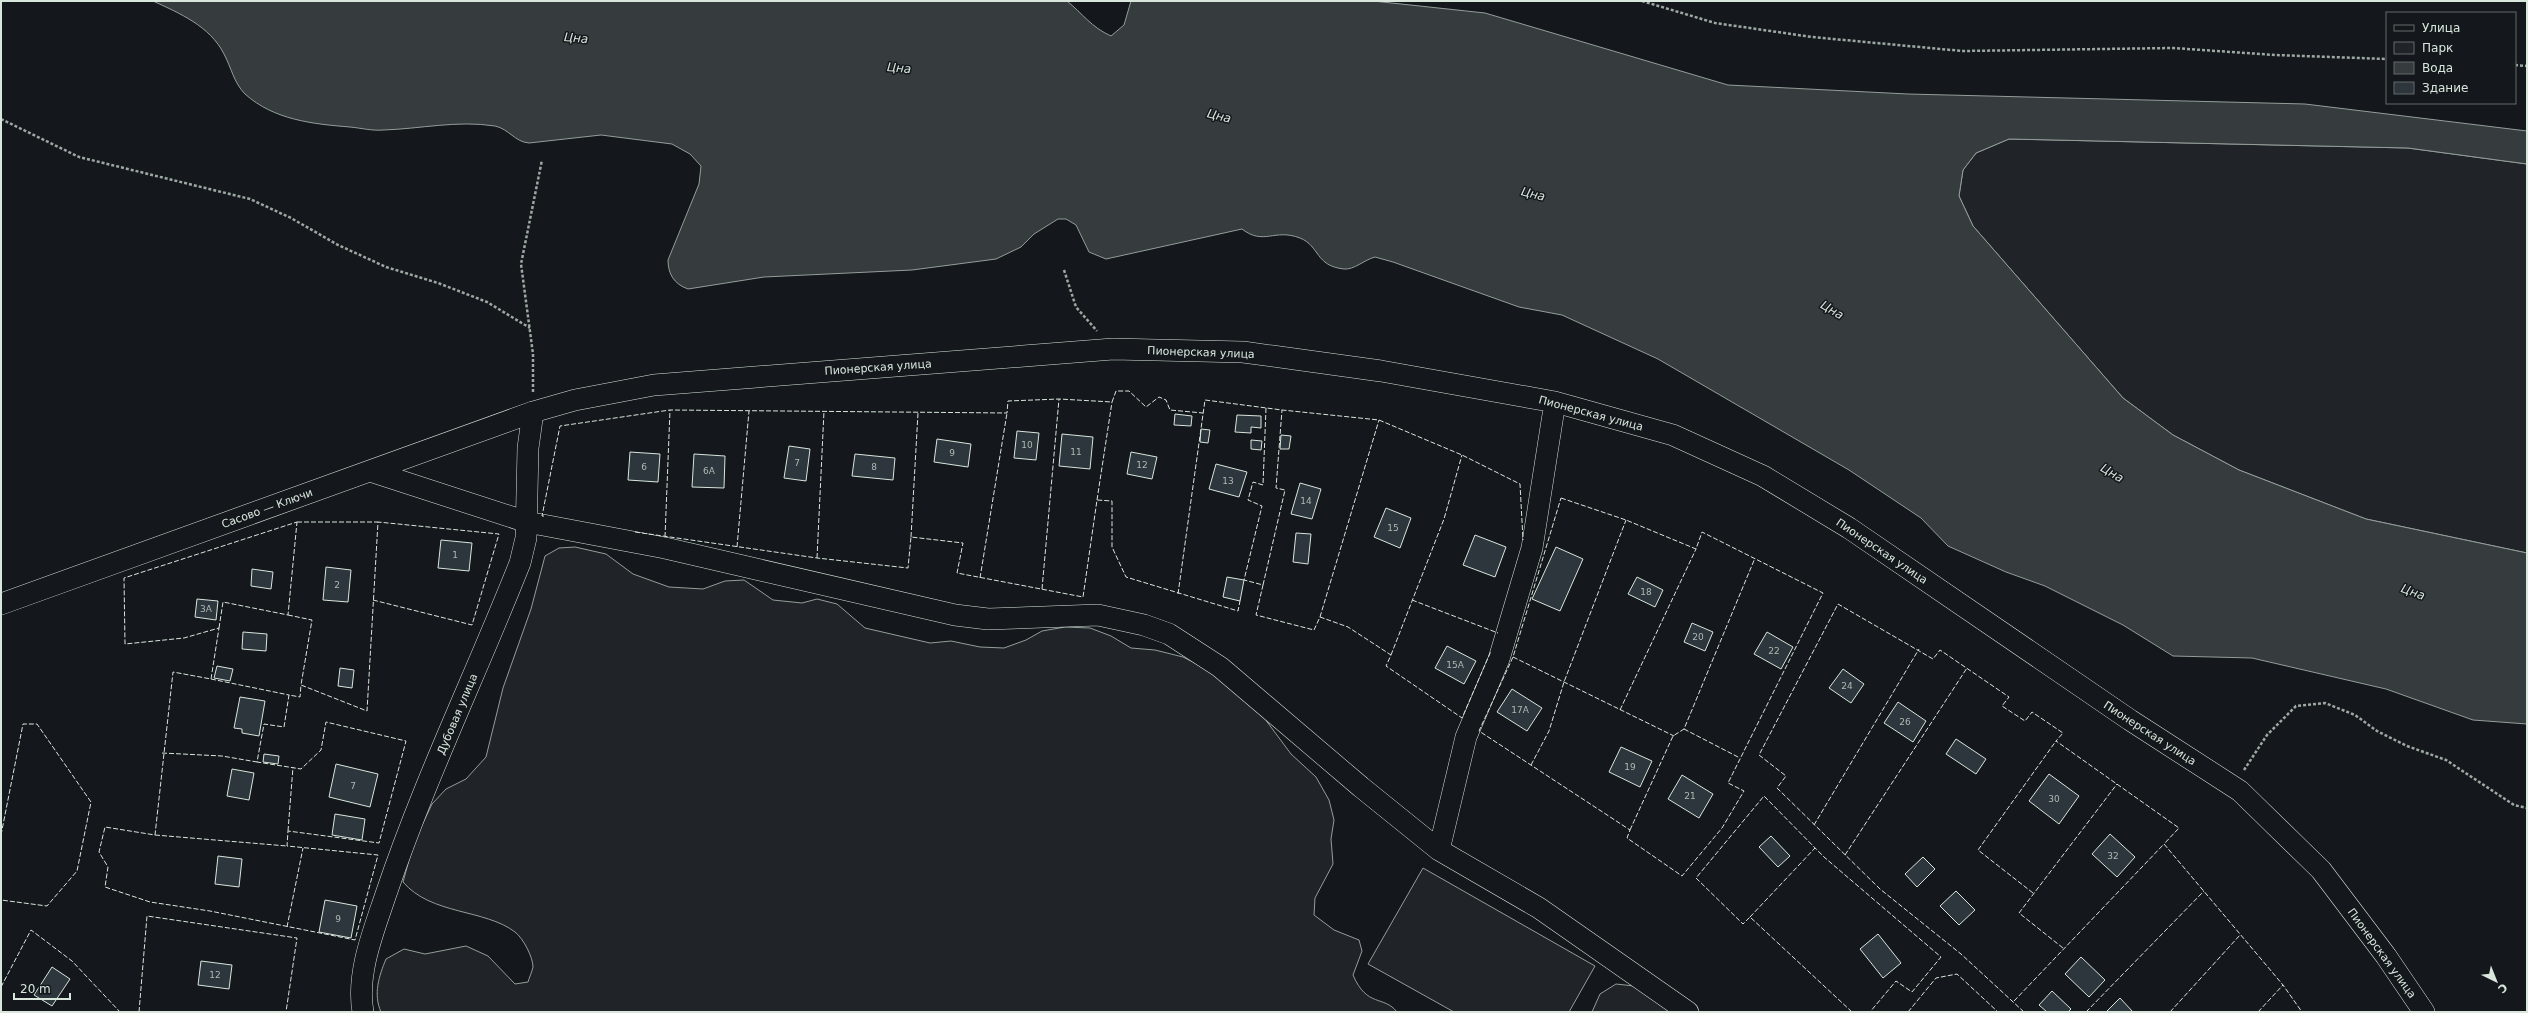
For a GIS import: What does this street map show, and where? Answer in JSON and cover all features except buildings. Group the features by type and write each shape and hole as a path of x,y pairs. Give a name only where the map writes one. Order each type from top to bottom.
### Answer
{"street":[{"name":"Пионерская улица","path":"533,412 575,400 654,385 1113,349 1243,352 1381,372 1555,402 1673,435 1763,476 1849,528 2130,720 2240,791 2321,870 2386,956 2424,1012"},
{"path":"1439,850 1466,737 1499,660 1532,548 1555,402"},
{"name":"Сасово — Ключи","path":"1,604 533,412"},
{"name":"Дубовая улица","path":"363,1012 362,987 367,956 401,852 520,563 527,522 528,448 533,412"},
{"path":"370,472 527,522 665,548 955,615 988,619 1098,615 1163,632 1194,648 1220,667 1361,787 1439,850 1539,908 1688,1012"}],"path":[{"path":"1642,1 1715,23 1812,37 1962,51 2172,48 2275,56 2386,60"},
{"path":"2516,65 2527,66"},
{"path":"1,119 79,157 250,200 291,218 338,245 386,267 438,283 487,302 530,328"},
{"path":"533,412 533,354 521,264 542,160"},
{"path":"1064,270 1076,307 1113,349"},
{"path":"2240,791 2244,770 2268,736 2296,706 2325,703 2354,715 2377,731 2407,746 2446,760 2514,805 2527,808"}],"green space":[{"path":"2009,139 2408,148 2527,164 2527,553 2366,519 2239,470 2173,435 2123,398 1973,226 1959,196 1963,170 1976,153"},
{"path":"575,547 606,554 633,574 669,587 703,589 725,581 744,580 773,600 802,603 817,599 837,604 865,628 930,643 951,641 980,647 1004,648 1026,640 1042,631 1065,627 1090,628 1111,636 1131,648 1155,650 1183,657 1207,669 1265,719 1291,754 1316,777 1329,800 1334,820 1331,839 1333,864 1315,898 1314,915 1334,930 1359,940 1362,951 1353,975 1358,985 1370,997 1387,1004 1397,1012 381,1012 377,999 377,992 383,965 386,959 404,949 425,954 466,946 488,956 515,984 528,982 533,963 524,943 515,932 489,919 443,906 428,900 415,893 403,882 414,842 432,804 446,789 466,779 486,757 503,688 531,609 545,556 559,548"},
{"path":"1423,868 1595,966 1569,1012 1454,1012 1368,964"},
{"path":"1616,984 1634,986 1670,1012 1592,1012 1600,994"}],"water":[{"name":"Цна","path":"153,1 1067,1 1098,29 1111,36 1124,25 1131,1 1373,1 1485,13 1728,85 1908,94 2305,104 2527,131 2527,164 2408,148 2009,139 1976,153 1963,170 1959,196 1973,226 2123,398 2173,435 2239,470 2366,519 2527,553 2527,724 2473,720 2386,689 2252,658 2173,656 2123,625 2045,586 2006,572 1948,546 1921,518 1849,470 1658,359 1562,315 1519,307 1393,262 1375,257 1348,269 1335,267 1323,260 1306,242 1291,235 1263,237 1250,234 1242,229 1106,259 1089,252 1076,225 1066,219 1058,219 1034,234 1021,247 996,259 912,270 764,277 688,289 683,287 673,278 669,270 668,260 699,184 701,166 690,154 672,144 601,135 529,143 520,140 495,126 481,124 453,124 375,130 294,119 268,110 245,94 235,80 224,54 211,36 193,22 173,10"}],"fence":[{"path":"544,516 542,516 560,426 670,410 1007,413 1008,401 1059,399 1112,402 1116,391 1129,391 1146,407 1159,397 1166,400 1170,410 1203,413"},
{"path":"1042,589 1059,399"},
{"path":"1178,594 1205,400 1379,420 1462,455 1520,484 1523,540"},
{"path":"1097,500 1112,402"},
{"path":"1266,408 1263,485 1253,482 1248,500 1262,506 1244,580 1263,585 1256,615 1314,630 1320,617 1348,627 1391,655 1386,666 1462,718 1491,651"},
{"path":"665,537 670,410"},
{"path":"1263,585 1285,490 1276,488 1282,410"},
{"path":"737,547 749,411"},
{"path":"817,558 824,411"},
{"path":"911,537 918,413"},
{"path":"980,578 1007,413"},
{"path":"1320,617 1379,420"},
{"path":"1391,655 1444,519 1462,455"},
{"path":"1561,498 1626,520 1696,549 1702,532 1823,593 1728,783 1744,791 1722,828 1682,876 1627,838 1630,830 1479,731 1513,657 1561,498"},
{"path":"635,532 817,558 908,568 911,537 963,543 957,573 1083,597 1097,500 1112,501 1112,547 1126,577 1238,611 1240,601"},
{"path":"1531,765 1549,731 1564,682 1626,520"},
{"path":"297,522 378,522 367,711 301,685 300,697 289,695 284,727 264,724 257,762 301,769 321,750 326,722 406,741 379,843 288,831 287,846 378,855 355,940 210,911 150,902 105,887 108,867 99,852 105,827 155,835 173,672 211,679 219,628 184,638 125,644 124,578 297,522"},
{"path":"219,628 223,602 288,615 297,522"},
{"path":"373,600 472,625 499,534 378,522"},
{"path":"1620,710 1696,549"},
{"path":"1630,830 1673,736 1684,729 1755,558"},
{"path":"1412,600 1498,633"},
{"path":"2024,1012 1961,954 1880,889 1777,788 1786,776 1759,755 1838,604 1933,659 1940,650 2009,697 2002,706 2025,721 2032,712 2063,733 2056,741 2179,828 2164,844 2283,985 2302,1012"},
{"path":"288,615 312,620 301,685"},
{"path":"1814,825 1919,649"},
{"path":"1513,657 1674,736"},
{"path":"1845,855 1967,668"},
{"path":"211,679 289,695"},
{"path":"1,835 23,724 37,724 91,802 77,871 47,906 1,900"},
{"path":"1684,729 1740,758"},
{"path":"2033,893 1978,850 2056,741"},
{"path":"162,753 222,756 257,762"},
{"path":"288,831 293,767"},
{"path":"2063,948 2019,913 2117,784"},
{"path":"1852,1012 1750,917 1743,924 1696,878 1764,796 1824,857 1941,957 1912,992 1896,981 1870,1012"},
{"path":"155,835 287,846"},
{"path":"2014,1001 2164,844"},
{"path":"287,927 303,848"},
{"path":"1750,917 1815,848"},
{"path":"2086,1012 2204,891"},
{"path":"139,1012 147,916 297,938 286,1012"},
{"path":"1,987 31,930 72,961 120,1012"},
{"path":"2170,1012 2240,935"},
{"path":"1908,1012 1936,978 1957,974 1998,1012"},
{"path":"2258,1012 2283,985"}]}
